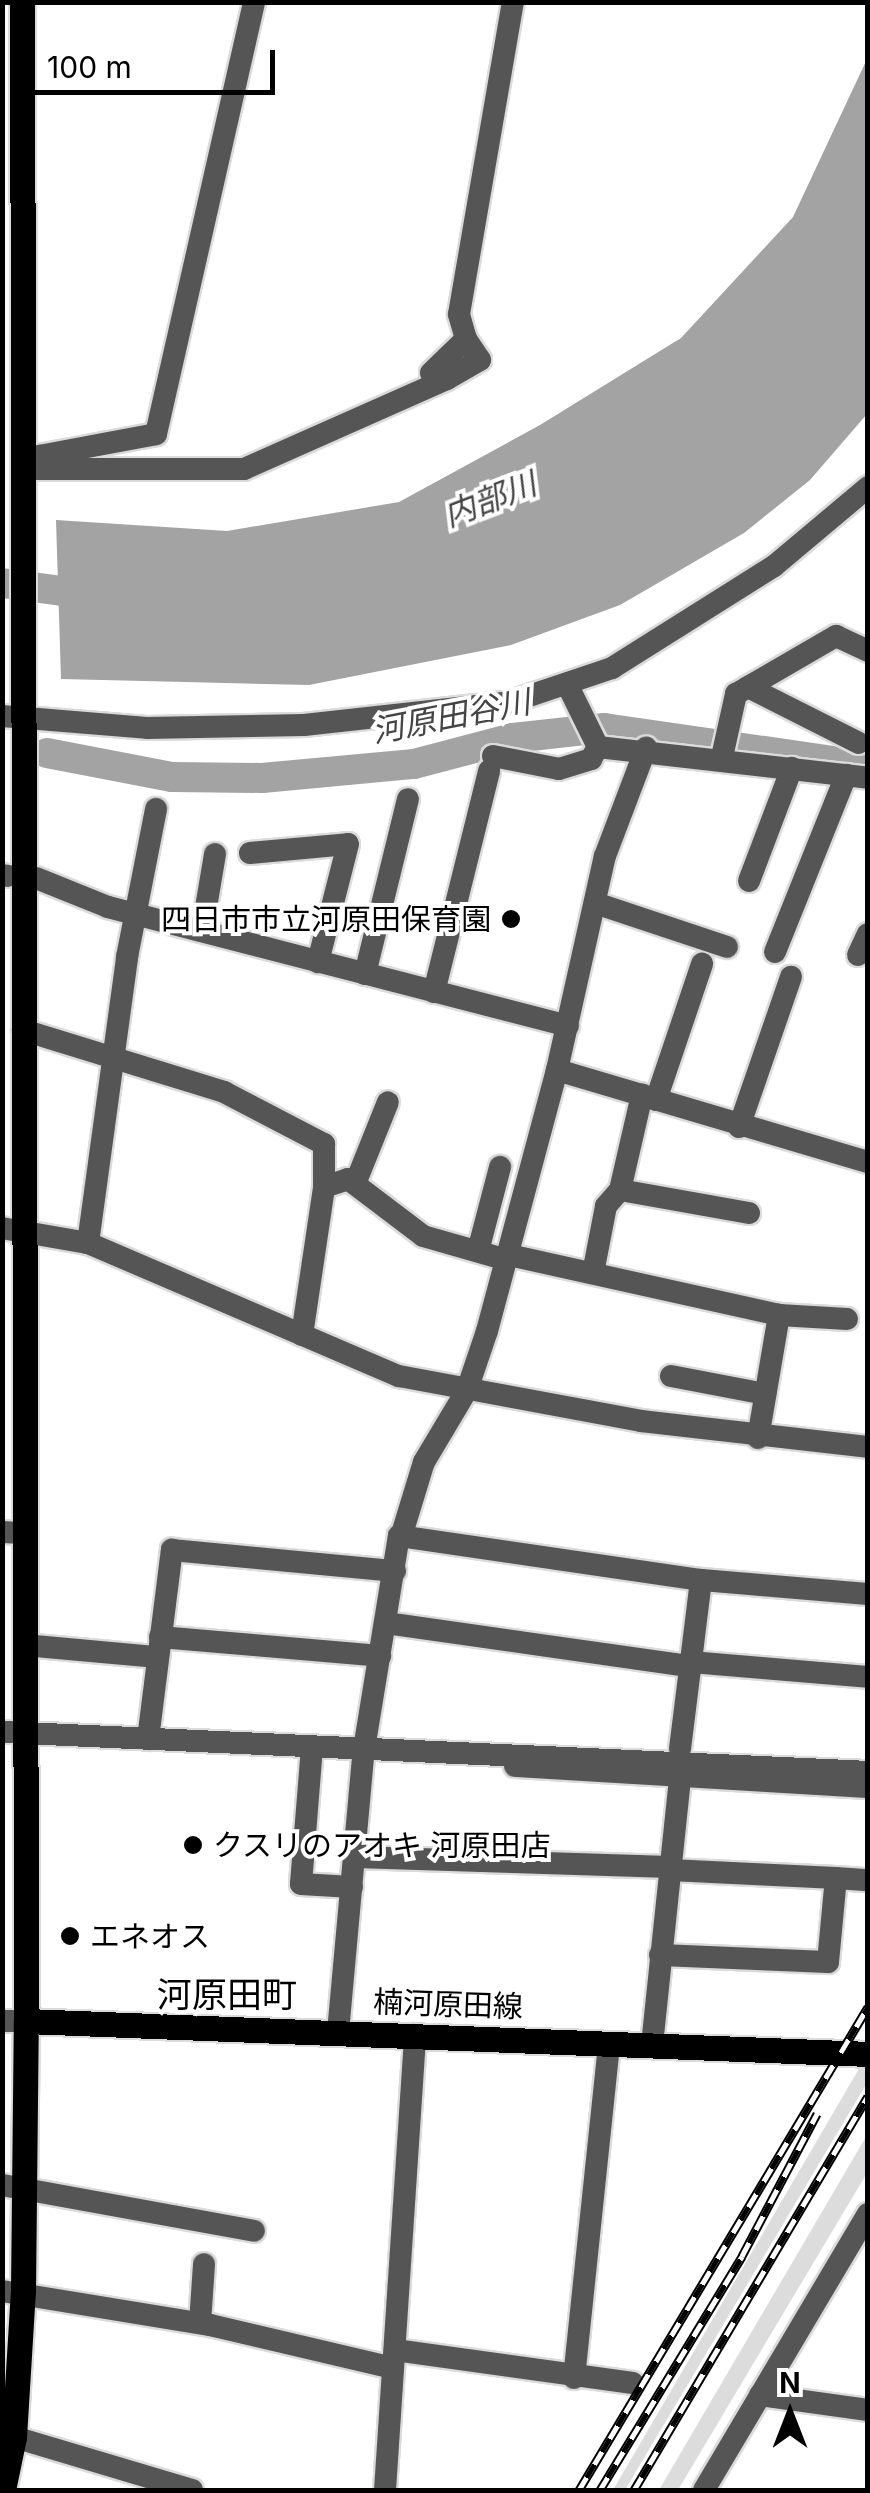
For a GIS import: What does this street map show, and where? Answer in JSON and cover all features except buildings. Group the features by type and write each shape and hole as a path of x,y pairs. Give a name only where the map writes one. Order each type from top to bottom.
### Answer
{"main road":[{"path":"3,2490 10,2434 13,2291 13,1733 24,1645 13,1533 13,1230 23,1030 17,713 22,522 13,465 22,2"},
{"name":"楠河原田線","path":"14,2021 868,2054"}],"street":[{"path":"13,465 39,456 156,434 254,2"},
{"path":"13,465 244,469 352,422 379,398 437,371 466,339 459,314 513,2"},
{"path":"17,713 147,728 304,725 511,702 568,686 612,668 774,566 868,487"},
{"path":"723,754 736,694 836,636 868,652"},
{"path":"434,992 491,764 559,769 591,760 591,732 568,686"},
{"path":"748,687 859,743"},
{"path":"591,732 646,748 723,754 857,776 775,952"},
{"path":"338,2032 364,1749 401,1536 424,1462 467,1390 508,1257 557,1070 605,856 646,748"},
{"path":"749,881 792,768"},
{"path":"365,974 408,800"},
{"path":"88,1243 134,914 156,810"},
{"path":"250,853 348,844 318,962"},
{"path":"202,931 215,854"},
{"path":"36,878 134,914 568,1026"},
{"path":"595,902 727,947"},
{"path":"593,1273 606,1206 620,1190 649,1098 702,964"},
{"path":"739,1126 792,978"},
{"path":"23,1030 114,1054 224,1092 324,1144 324,1187 302,1335"},
{"path":"557,1070 868,1162"},
{"path":"355,1184 388,1102"},
{"path":"478,1252 500,1166"},
{"path":"324,1187 348,1179 423,1236 478,1252 779,1314 847,1320"},
{"path":"620,1190 749,1213"},
{"path":"13,1230 88,1243 399,1376 758,1438 868,1447"},
{"path":"758,1438 779,1314"},
{"path":"671,1376 765,1394"},
{"path":"401,1536 701,1580 868,1594"},
{"path":"148,1739 172,1550 395,1571"},
{"path":"680,1750 701,1580"},
{"path":"386,1622 690,1664 868,1677"},
{"path":"24,1645 380,1656"},
{"path":"13,1733 868,1772"},
{"path":"469,1752 548,1743 868,1758"},
{"path":"312,1747 301,1884 352,1886"},
{"path":"469,1752 550,1773 868,1788"},
{"path":"652,2045 680,1779"},
{"path":"355,1857 670,1868 868,1880"},
{"path":"660,1955 828,1962 836,1878"},
{"path":"385,2490 415,2035"},
{"path":"574,2378 609,2044"},
{"path":"13,2188 254,2231"},
{"path":"704,2490 868,2214"},
{"path":"200,2323 204,2264"},
{"path":"13,2291 394,2359 632,2383"},
{"path":"760,2396 868,2410"},
{"path":"10,2434 129,2483 192,2490"}],"shaded area":[{"path":"860,2067 867,2071 867,2083 625,2490 613,2490"},
{"path":"867,2135 867,2173 678,2490 659,2490"}],"water":[{"path":"867,59 867,414 810,480 744,533 620,605 511,645 309,685 61,679 56,520 227,531 399,502 540,425 681,338 793,217"}],"waterway":[{"name":"内部川","path":"2,583 99,596"},
{"name":"河原田谷川","path":"47,753 172,777 262,778 414,764 513,738 604,728 868,766"}],"railway":[{"path":"579,2490 868,2007"},
{"path":"634,2490 868,2096"},
{"path":"600,2490 742,2256 817,2114"}],"place":[{"name":"四日市市立河原田保育園","path":"511,919"},
{"name":"クスリのアオキ 河原田店","path":"193,1845"},
{"name":"エネオス","path":"70,1936"}],"district":[{"name":"河原田町","path":"227,1994"}]}
